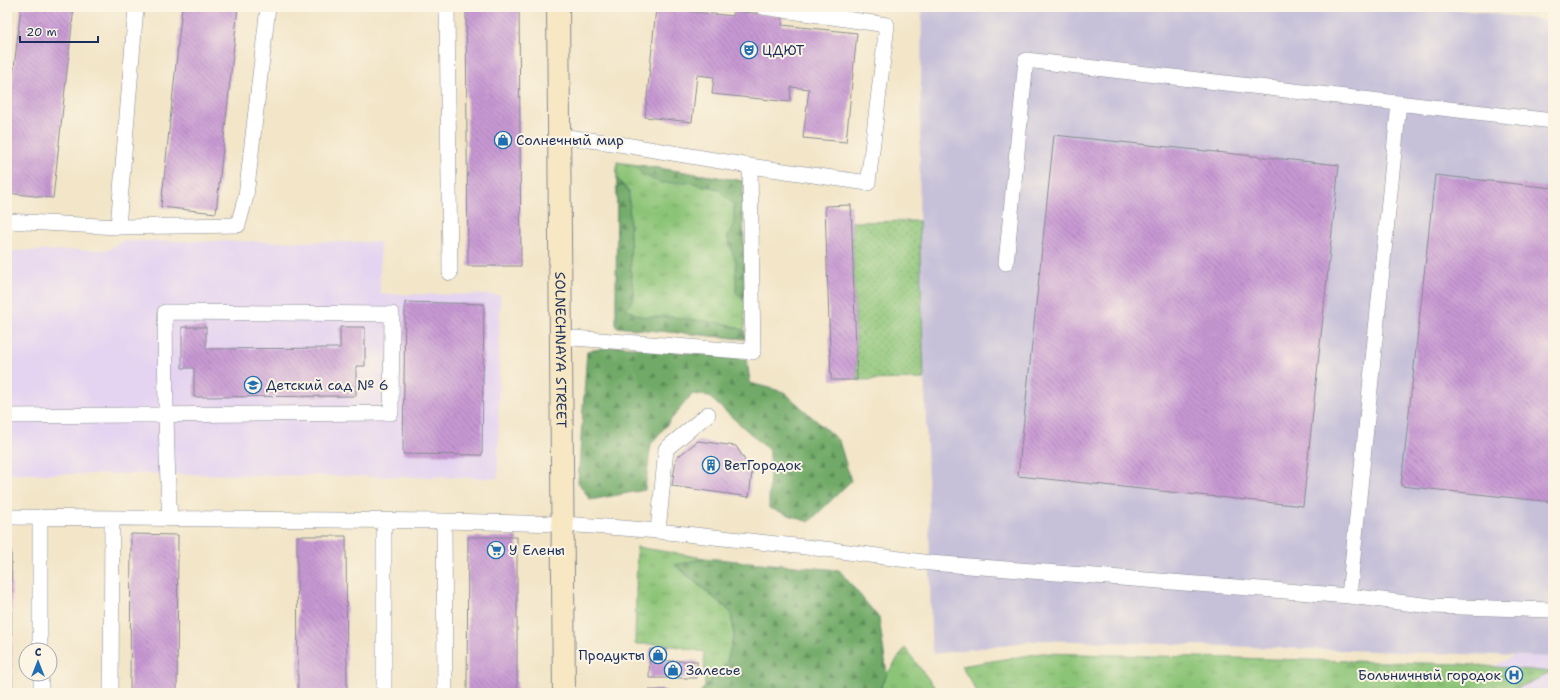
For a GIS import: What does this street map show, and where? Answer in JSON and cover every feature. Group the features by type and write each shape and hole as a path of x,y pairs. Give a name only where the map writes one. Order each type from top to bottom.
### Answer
{"street":[{"name":"SOLNECHNAYA STREET","path":"558,7 564,693"}],"lane":[{"path":"118,227 136,7"},
{"path":"7,221 118,227 238,225 246,196 268,7"},
{"path":"447,7 450,273"},
{"path":"559,136 868,183 887,25 763,7"},
{"path":"1006,262 1026,60 1553,121"},
{"path":"1349,596 1398,103"},
{"path":"560,337 754,352 750,166"},
{"path":"7,416 166,415 391,413 392,314 165,312 166,415 167,474 170,519"},
{"path":"658,530 666,449 708,414"},
{"path":"7,517 444,521 562,524 658,530 833,550 930,563 1349,596 1431,606 1553,610"},
{"path":"40,517 40,642"},
{"path":"110,693 112,518"},
{"path":"384,521 384,693"},
{"path":"444,521 444,693"},
{"path":"40,682 41,693"}],"shaded area":[{"path":"922,7 1435,7 1553,21 1553,657 1041,640 933,654 931,637 929,507 919,221"},
{"name":"Детский сад № 6","path":"121,241 380,242 380,294 500,295 498,478 167,474 7,474 7,251 109,250"},
{"name":"Больничный городок","path":"1514,656 1553,657 1553,693 1439,693"}],"green space":[{"path":"617,162 743,181 745,339 616,327"},
{"path":"632,164 743,181 744,301 736,292 736,262 727,238 734,222 734,205 718,189 688,182 661,183 643,175"},
{"path":"617,178 629,192 631,273 634,298 626,309 642,317 673,317 728,324 745,331 745,339 616,327"},
{"path":"919,221 924,379 857,380 852,222"},
{"path":"620,346 747,359 750,383 784,392 839,441 851,481 809,522 769,508 770,451 708,396 692,394 651,444 645,490 590,500 578,482 587,351"},
{"path":"637,547 704,558 676,566 731,612 734,636 726,665 705,686 704,652 664,644 635,644"},
{"path":"704,558 839,570 879,618 887,674 879,693 699,693 726,665 734,636 731,612 676,565"},
{"path":"905,648 939,693 879,693 887,674"},
{"path":"1042,653 1462,664 1553,672 1507,693 978,693 961,666"}],"building":[{"path":"21,7 74,7 53,198 7,193 7,130"},
{"path":"182,7 238,7 216,213 161,207"},
{"path":"466,7 519,7 521,266 468,266"},
{"path":"656,8 733,16 733,11 783,16 782,25 857,33 846,142 803,138 809,89 791,87 790,102 712,94 714,77 697,75 692,122 645,117"},
{"path":"1054,135 1339,165 1303,506 1018,476"},
{"path":"1435,175 1553,188 1553,502 1401,486"},
{"path":"851,205 857,380 831,380 825,206"},
{"path":"405,302 484,304 482,455 403,454"},
{"path":"182,327 206,327 206,349 340,348 340,327 365,327 365,366 356,366 356,396 194,397 194,368 182,368"},
{"name":"ВетГородок","path":"698,441 736,446 752,472 749,497 672,486 676,458"},
{"path":"131,534 178,535 177,693 130,693"},
{"path":"297,536 346,536 347,693 298,693"},
{"path":"468,537 517,537 517,693 467,693"},
{"path":"7,549 11,549 12,693 7,693"},
{"name":"Залесье","path":"650,649 666,649 665,661 697,661 697,678 649,678"},
{"path":"649,690 666,690 666,693 649,693"}],"place":[{"name":"ЦДЮТ","path":"749,50"},
{"name":"Солнечный мир","path":"503,140"},
{"name":"Детский сад № 6","path":"253,385"},
{"name":"ВетГородок","path":"711,465"},
{"name":"У Елены","path":"496,550"},
{"name":"Продукты","path":"658,655"},
{"name":"Залесье","path":"673,670"},
{"name":"Больничный городок","path":"1514,675"}]}
